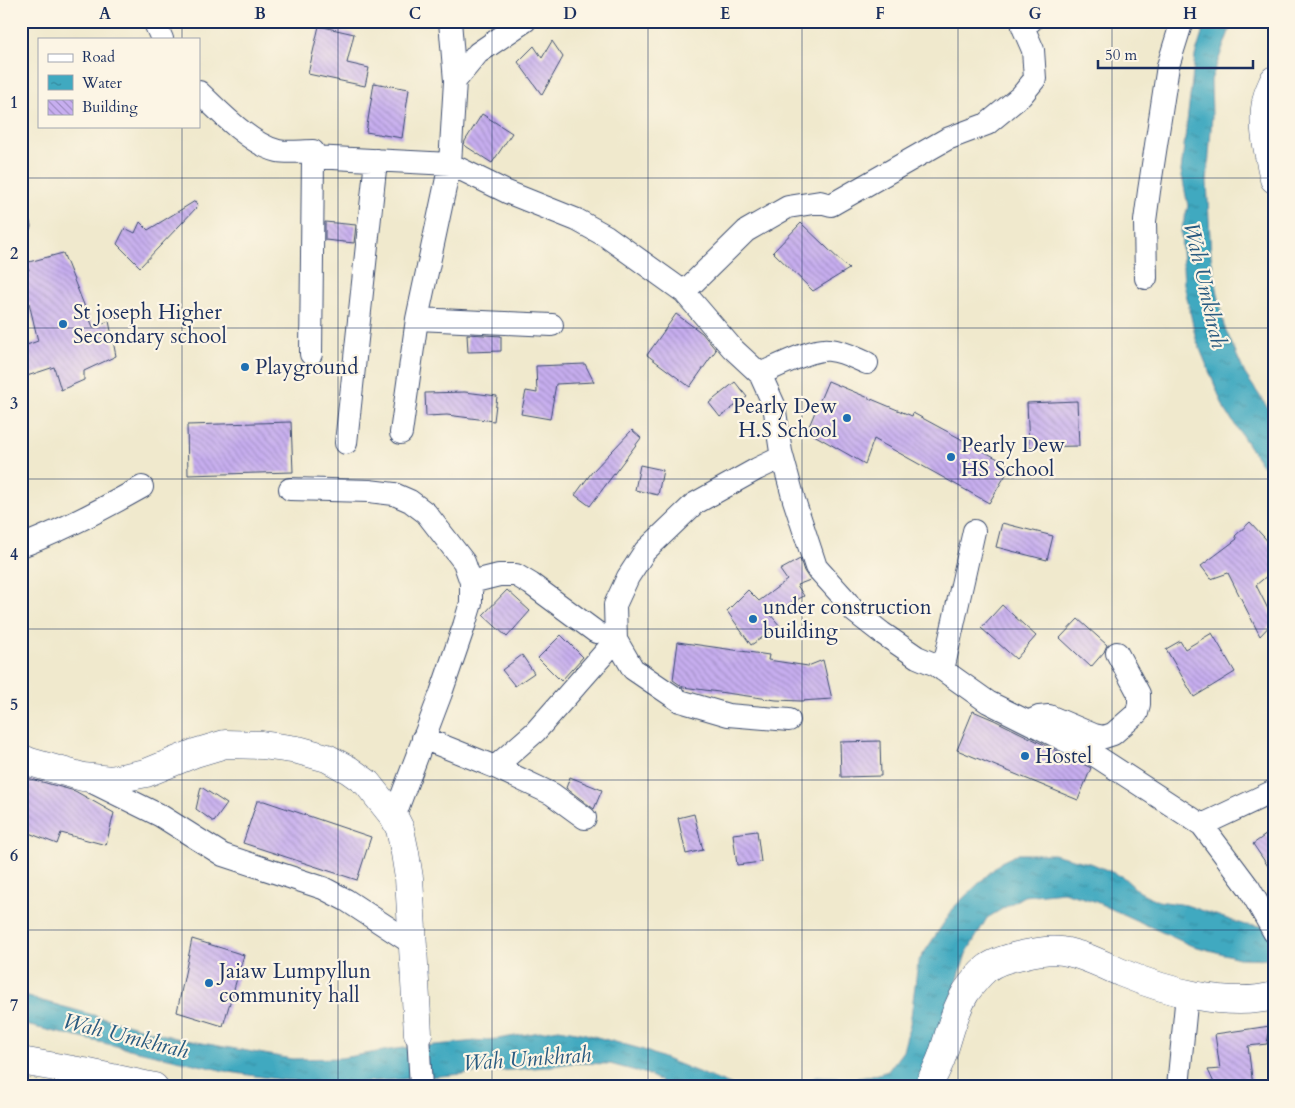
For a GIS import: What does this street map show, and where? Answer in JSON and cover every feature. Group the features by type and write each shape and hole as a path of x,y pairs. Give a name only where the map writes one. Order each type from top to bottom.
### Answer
{"street":[{"path":"154,21 162,38"},
{"path":"401,433 417,319 450,164 455,81 450,21"},
{"path":"455,81 478,53 525,21"},
{"path":"684,292 746,231 788,207 820,202 831,205 947,140 987,124 1021,96 1035,80 1033,50 1023,27 1031,21"},
{"path":"1146,278 1145,220 1149,191 1168,66 1182,21"},
{"path":"1274,80 1266,102 1265,118 1267,144 1274,179"},
{"path":"200,93 233,124 261,143 278,151 314,151 311,354"},
{"path":"313,157 450,164 507,192 577,220 606,236 684,292 732,348 760,374 774,405 782,457 816,567 855,612 917,657 936,665 988,702 1096,756 1202,825 1249,888 1272,928"},
{"path":"346,443 376,160"},
{"path":"417,319 552,325"},
{"path":"760,374 797,358 828,349 841,352 867,363"},
{"path":"495,767 535,732 606,636 615,605 628,577 645,551 694,504 782,457"},
{"path":"21,546 96,513 142,487"},
{"path":"290,489 369,491 394,494 410,501 426,513 464,562 471,582 471,603 467,618 394,817"},
{"path":"943,670 974,531"},
{"path":"471,582 499,575 516,575 532,584 606,636 633,669 680,701 728,715 788,720"},
{"path":"1027,722 1049,716 1094,736 1104,737 1113,734 1136,713 1140,704 1138,694 1117,653"},
{"path":"423,738 495,767 552,794 585,818"},
{"path":"21,758 83,777 111,780 146,773 195,753 226,744 262,745 298,750 326,758 367,783 394,817 400,829 405,852 409,878 421,1087"},
{"path":"83,777 161,816 223,855 323,888 346,900 413,944"},
{"path":"1202,825 1274,791"},
{"path":"928,1087 941,1059 952,1022 966,992 987,969 1007,960 1031,953 1061,950 1086,957 1124,974 1187,994 1232,999 1274,996"},
{"path":"1178,1087 1187,994"},
{"path":"21,1062 84,1072 154,1087"}],"lane":[{"path":"21,213 25,226"}],"water":[{"name":"Wah Umkhrah","path":"1206,21 1233,21 1211,80 1212,116 1207,182 1211,256 1224,326 1245,374 1274,417 1274,478 1260,463 1224,408 1196,339 1184,284 1181,231 1188,206 1181,171 1195,56"},
{"path":"1018,854 1053,854 1093,864 1123,877 1138,891 1158,901 1186,905 1245,925 1274,927 1274,959 1239,958 1190,945 1094,901 1063,892 1024,896 987,918 966,954 920,1087 795,1087 816,1077 851,1079 872,1076 888,1071 903,1051 910,1024 918,962 955,906 1001,862"},
{"name":"Wah Umkhrah","path":"21,995 180,1039 292,1059 341,1058 395,1049 497,1039 559,1029 582,1033 641,1049 735,1087 672,1087 647,1074 610,1064 573,1063 381,1081 337,1083 283,1080 229,1072 21,1024"}],"building":[{"path":"319,26 354,34 347,63 369,68 365,86 308,74"},
{"path":"552,41 563,57 542,95 518,62 534,46 542,58"},
{"path":"374,83 409,89 402,138 366,132"},
{"path":"482,114 512,133 492,163 464,145"},
{"path":"195,201 198,206 140,267 117,244 125,228 135,233 140,222 148,230"},
{"path":"325,222 356,225 354,243 325,240"},
{"path":"801,223 849,269 813,291 773,252"},
{"name":"St joseph Higher Secondary school","path":"63,253 93,327 109,321 116,356 84,371 84,380 61,390 54,367 21,378 21,347 38,341 29,303 21,306 21,272 29,270 25,263"},
{"path":"676,314 702,333 716,350 690,387 647,355"},
{"path":"467,334 501,336 501,351 468,352"},
{"path":"585,364 594,382 556,384 550,419 521,414 526,391 537,393 536,366"},
{"path":"828,381 912,416 913,413 1011,466 989,503 874,439 865,464 807,431"},
{"path":"735,382 747,397 720,417 709,403"},
{"path":"465,392 497,396 494,421 447,415 426,416 425,393"},
{"path":"1077,401 1079,446 1029,447 1027,403"},
{"path":"291,422 293,472 188,475 187,425"},
{"path":"632,430 641,438 590,506 575,495 592,472"},
{"path":"640,465 663,470 658,495 635,490"},
{"path":"1250,522 1274,548 1274,570 1256,585 1274,621 1260,636 1228,573 1211,579 1201,566 1237,539 1235,536"},
{"path":"1002,523 1053,536 1047,560 996,547"},
{"path":"800,559 804,571 810,580 797,585 804,596 770,614 780,626 751,645 727,611 748,590 759,601 787,580 780,570"},
{"path":"507,590 530,611 507,637 483,615"},
{"path":"1002,605 1036,636 1016,659 981,628"},
{"path":"1078,619 1107,645 1104,652 1091,667 1060,638"},
{"path":"1212,633 1235,672 1194,697 1166,649 1180,641 1185,649"},
{"path":"561,635 583,657 561,681 538,658"},
{"path":"678,642 769,655 768,660 808,666 823,660 832,699 776,700 683,687 673,680"},
{"path":"522,655 534,673 515,686 502,670"},
{"name":"Hostel","path":"973,711 1091,768 1078,800 957,750"},
{"path":"880,741 881,776 841,777 840,742"},
{"path":"24,777 75,791 114,813 106,845 61,833 57,844 21,830 21,785"},
{"path":"570,777 602,790 594,809 566,788"},
{"path":"201,787 227,804 214,822 196,809"},
{"path":"257,801 264,801 371,837 357,880 243,843"},
{"path":"694,814 703,850 686,854 678,818"},
{"path":"1274,829 1274,875 1253,844"},
{"path":"757,831 761,862 737,865 733,834"},
{"name":"Jaiaw Lumpyllun community hall","path":"192,939 244,955 223,1026 177,1012"},
{"path":"1270,1026 1267,1044 1248,1046 1253,1086 1216,1087 1208,1070 1220,1069 1215,1034"}],"place":[{"name":"St joseph Higher Secondary school","path":"63,324"},
{"name":"Playground","path":"245,367"},
{"name":"Pearly Dew H.S School","path":"847,418"},
{"name":"Pearly Dew HS School","path":"951,457"},
{"name":"under construction building","path":"753,619"},
{"name":"Hostel","path":"1025,756"},
{"name":"Jaiaw Lumpyllun community hall","path":"209,983"}]}
